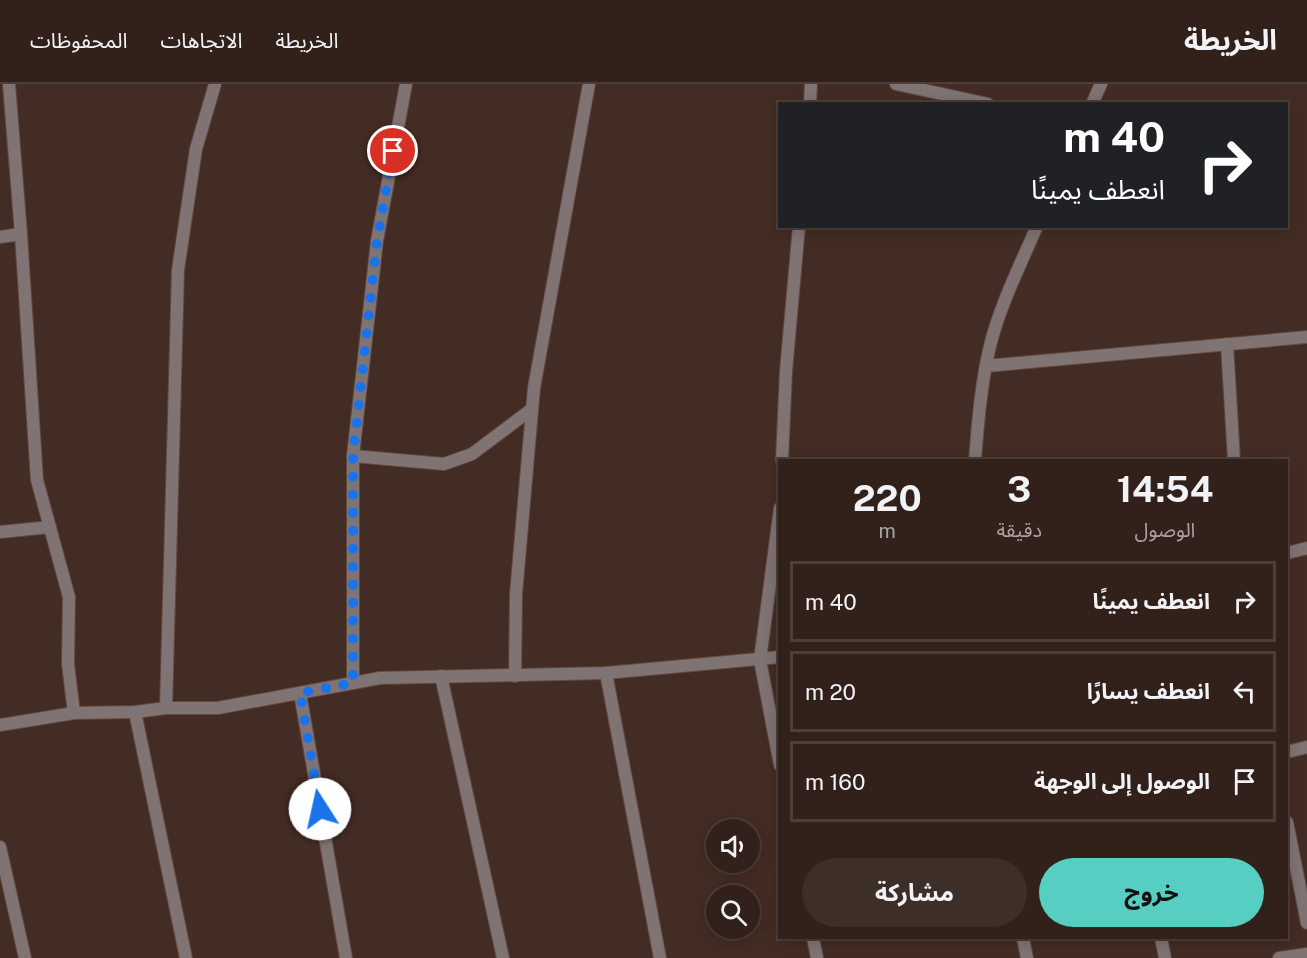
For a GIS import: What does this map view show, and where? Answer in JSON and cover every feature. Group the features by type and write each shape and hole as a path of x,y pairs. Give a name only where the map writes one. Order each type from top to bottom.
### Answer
{"street":[{"path":"9,84 38,480 69,597 68,664 74,713"},
{"path":"166,708 178,270 196,149 215,84"},
{"path":"353,683 353,456 377,241 406,84"},
{"path":"515,676 516,594 534,388 589,84"},
{"path":"810,102 811,84"},
{"path":"896,84 979,102"},
{"path":"1093,102 1101,84"},
{"path":"782,459 786,371 799,228"},
{"path":"975,459 980,400 999,316 1036,228"},
{"path":"0,237 21,234"},
{"path":"986,366 1307,337"},
{"path":"1227,344 1234,459"},
{"path":"353,456 444,464 472,454 532,409"},
{"path":"778,523 760,660 778,754"},
{"path":"0,532 50,526"},
{"path":"1288,554 1307,548"},
{"path":"0,725 74,713 135,712 166,708 218,708 380,678 606,674 778,657"},
{"path":"606,674 660,958"},
{"path":"441,676 503,958"},
{"path":"300,693 346,958"},
{"path":"135,712 186,958"},
{"path":"1288,752 1307,747"},
{"path":"1288,827 1307,923"},
{"path":"0,847 25,958"},
{"path":"813,939 817,958"},
{"path":"1023,939 1027,958"},
{"path":"1161,939 1165,958"},
{"path":"1279,958 1307,954"}],"route":[{"path":"320,809 300,693 353,683 353,456 377,241 393,151"}]}
